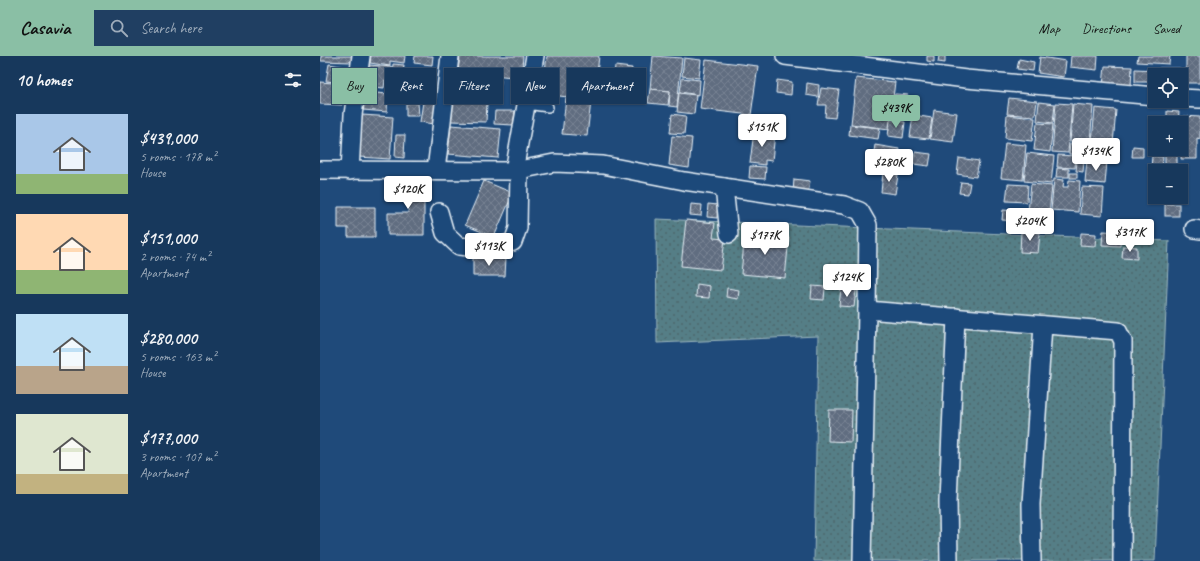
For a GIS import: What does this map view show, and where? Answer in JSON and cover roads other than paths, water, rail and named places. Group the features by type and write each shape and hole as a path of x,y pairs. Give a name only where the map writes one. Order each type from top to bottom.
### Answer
{"street":[{"path":"350,171 353,115 361,56"},
{"path":"436,170 450,56"},
{"path":"533,68 535,56"},
{"path":"785,56 966,79 1148,95"},
{"path":"1188,98 1200,99"},
{"path":"439,212 445,233 458,246 489,249 512,242 518,228 516,171 526,104"},
{"path":"320,170 516,171 554,163 603,165 684,181 844,205 860,211 868,224 862,561"},
{"path":"724,187 729,234"},
{"path":"867,310 1118,331 1123,341 1122,561"},
{"path":"949,561 948,501 956,317"},
{"path":"1032,561 1031,504 1043,325"}],"lane":[{"path":"526,104 548,107"}]}
